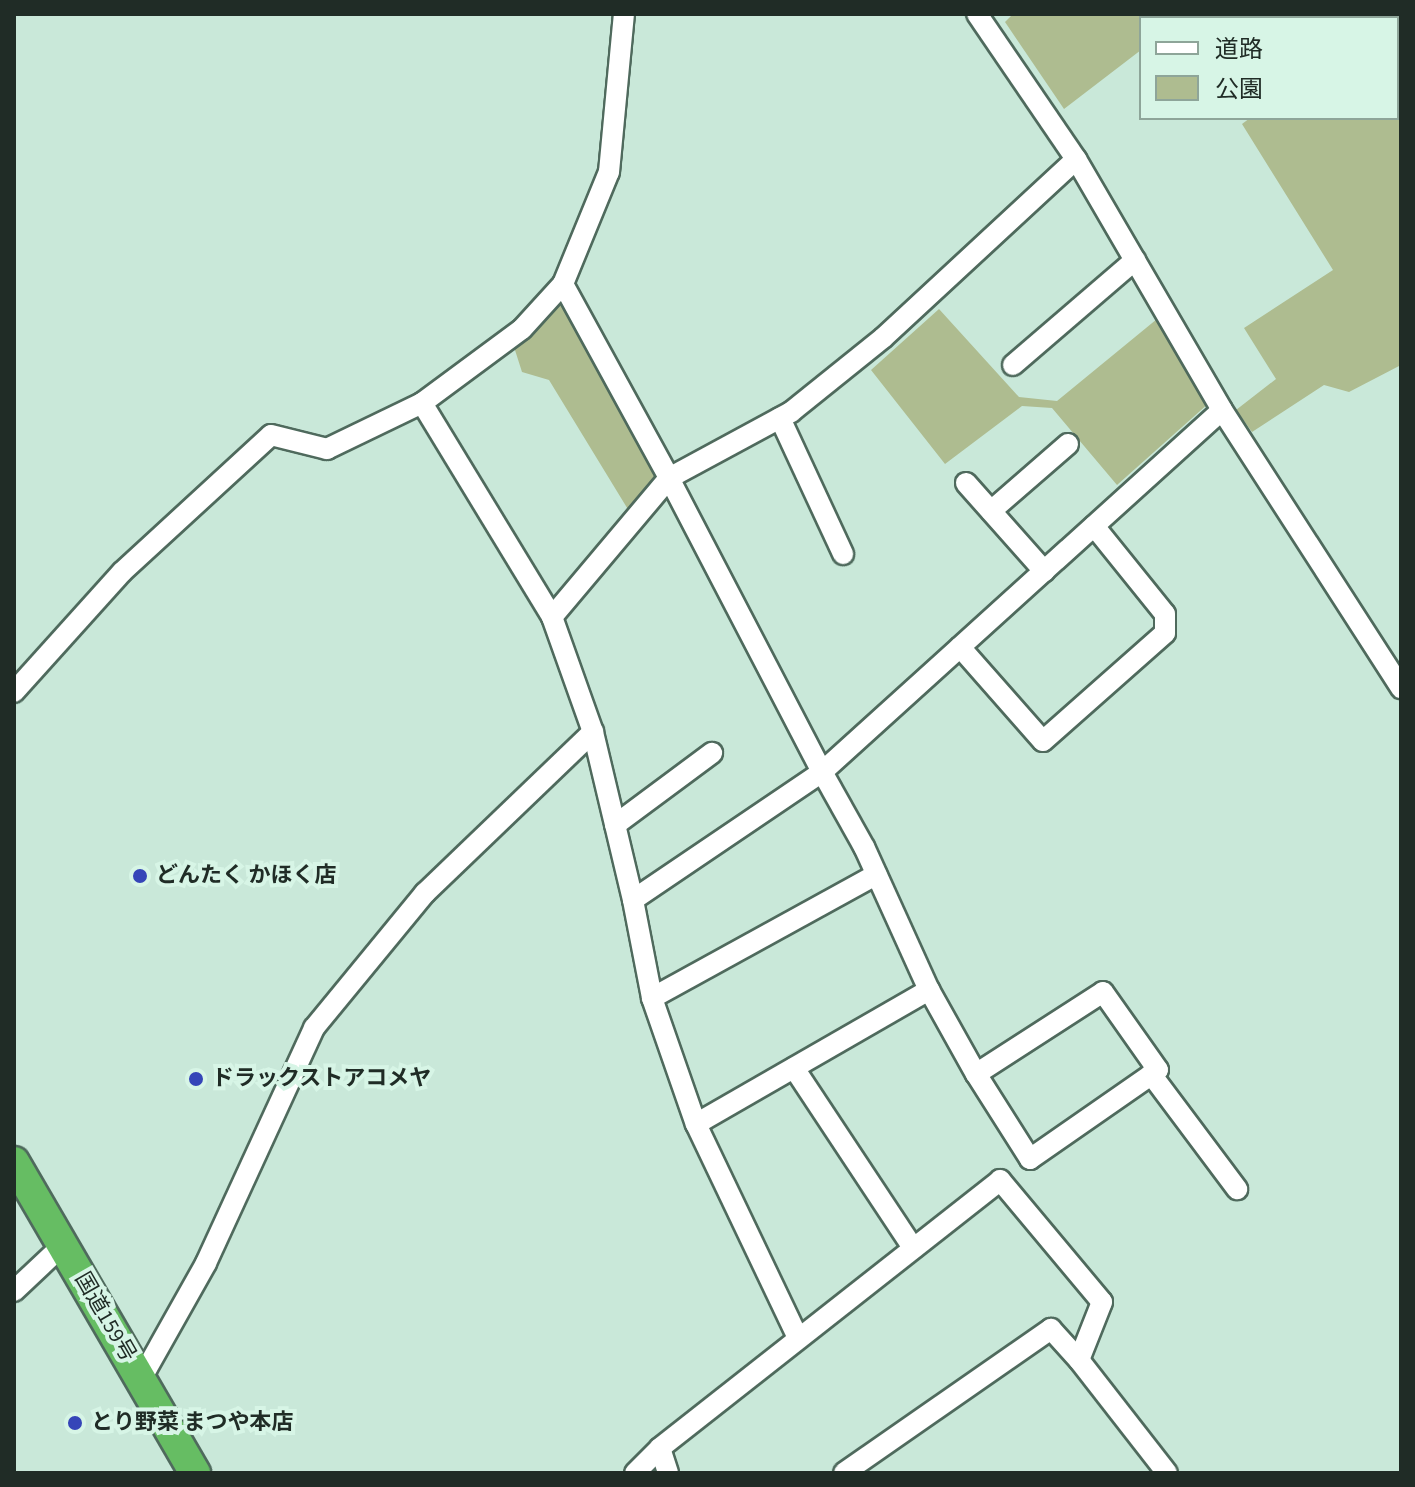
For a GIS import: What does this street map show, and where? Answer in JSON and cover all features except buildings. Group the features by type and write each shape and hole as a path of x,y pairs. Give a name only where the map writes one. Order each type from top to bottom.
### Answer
{"highway":[{"name":"国道159号","path":"14,1162 195,1473"}],"street":[{"path":"14,692 122,572 271,435 327,449 422,403 522,329 563,284 609,172 624,14"},
{"path":"977,14 1076,159 1222,410 1401,688"},
{"path":"552,617 669,478 780,418 883,338 1076,159"},
{"path":"1013,365 1135,260"},
{"path":"563,284 669,478 876,875 929,990 976,1074 1030,1159"},
{"path":"422,403 552,617 593,732 633,900 652,998 696,1124 797,1336"},
{"path":"633,900 822,772 1222,410"},
{"path":"780,418 843,554"},
{"path":"991,511 1068,444"},
{"path":"966,483 1044,571"},
{"path":"960,647 1043,741 1165,633 1165,614 1094,526"},
{"path":"141,1379 206,1263 314,1028 425,893 593,732"},
{"path":"615,825 712,753"},
{"path":"652,998 876,875"},
{"path":"696,1124 929,990"},
{"path":"635,1473 660,1448 797,1336 1000,1180 1158,1070 1103,992 976,1074"},
{"path":"794,1068 913,1248"},
{"path":"1151,1074 1237,1189"},
{"path":"1000,1180 1102,1302 1079,1360"},
{"path":"14,1291 63,1245"},
{"path":"844,1473 1051,1329 1167,1473"},
{"path":"660,1448 668,1473"}],"green space":[{"path":"1013,14 1188,14 1139,16 1139,52 1064,109 1005,22"},
{"path":"1206,14 1401,14 1401,365 1349,392 1324,385 1252,432 1236,410 1276,379 1244,328 1333,270 1242,124 1247,120 1399,120 1399,16"},
{"path":"559,298 661,473 629,511 549,380 522,372 514,347"},
{"path":"939,309 1019,397 1057,401 1157,319 1209,403 1117,485 1052,408 1022,406 945,464 871,370"}],"place":[{"name":"どんたく かほく店","path":"140,876"},
{"name":"ドラックストアコメヤ","path":"196,1079"},
{"name":"とり野菜 まつや本店","path":"75,1423"}]}
